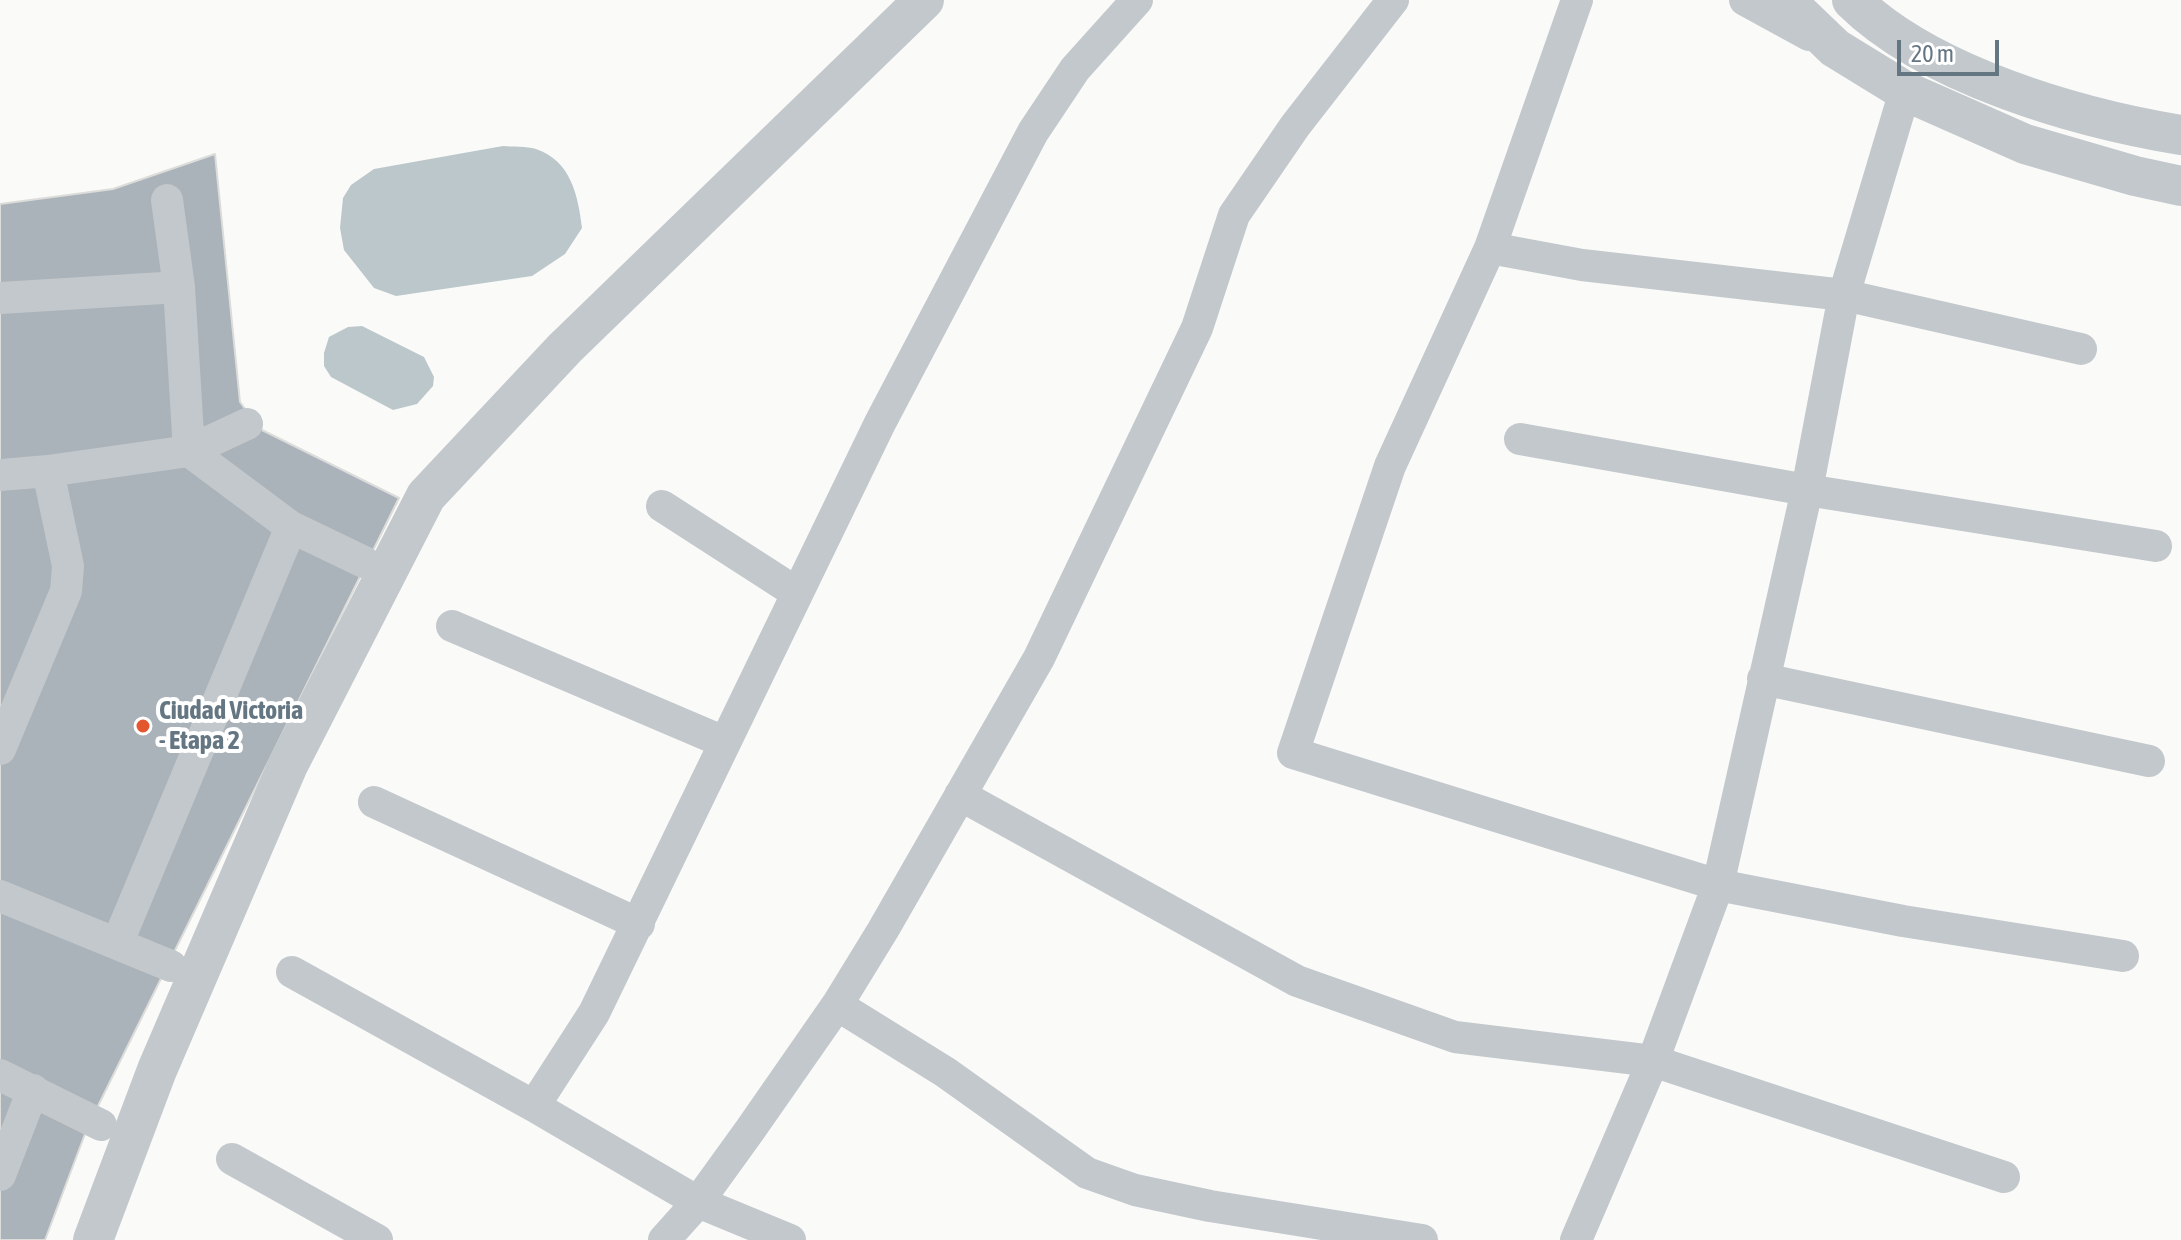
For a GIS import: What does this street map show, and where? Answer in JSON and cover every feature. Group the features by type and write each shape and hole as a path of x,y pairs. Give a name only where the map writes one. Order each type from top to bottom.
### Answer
{"street":[{"path":"93,1240 157,1070 288,765 426,496 565,348 924,0"},
{"path":"534,1106 594,1013 880,423 1033,132 1075,69 1137,0"},
{"path":"664,1240 698,1202 837,1005 1039,658 1197,328 1234,215 1295,126 1393,0"},
{"path":"1577,0 1490,248 1390,466 1293,753 1718,885 1903,921 2123,956"},
{"path":"1745,0 1835,48 1905,91 2025,144 2181,186"},
{"path":"1785,0 1835,48"},
{"path":"1852,0 1876,23 1932,56 2034,100 2138,128 2181,135"},
{"path":"1576,1240 1653,1061 1718,885 1807,490 1844,295 1905,91"},
{"path":"167,200 179,287 189,451 291,527 364,562"},
{"path":"1490,248 1582,265 1844,295 2081,349"},
{"path":"0,298 179,287"},
{"path":"0,475 189,451 247,424"},
{"path":"1520,439 1807,490 2156,546"},
{"path":"0,749 11,695 66,591 68,566 48,471"},
{"path":"662,506 797,593"},
{"path":"117,944 291,527"},
{"path":"452,626 724,742"},
{"path":"1763,679 2149,761"},
{"path":"960,795 1297,981 1455,1037 1653,1061 2004,1177"},
{"path":"374,802 639,924"},
{"path":"0,896 171,966"},
{"path":"292,972 534,1106 698,1202 790,1240"},
{"path":"837,1005 945,1072 1087,1173 1135,1190 1210,1206 1422,1240"},
{"path":"0,1075 101,1125"},
{"path":"0,1175 33,1090"},
{"path":"232,1159 377,1240"}],"shaded area":[{"path":"503,146 536,149 548,154 571,181 582,228 565,254 532,276 396,296 374,288 344,250 340,228 343,198 351,185 374,169"},
{"path":"362,326 424,357 434,377 433,386 417,404 393,410 331,377 324,366 329,337 348,327"}],"building":[{"name":"Ciudad Victoria - Etapa 2","path":"215,154 240,402 260,429 399,498 88,1126 45,1240 0,1240 0,204 113,189"}],"place":[{"name":"Ciudad Victoria - Etapa 2","path":"143,726"}]}
